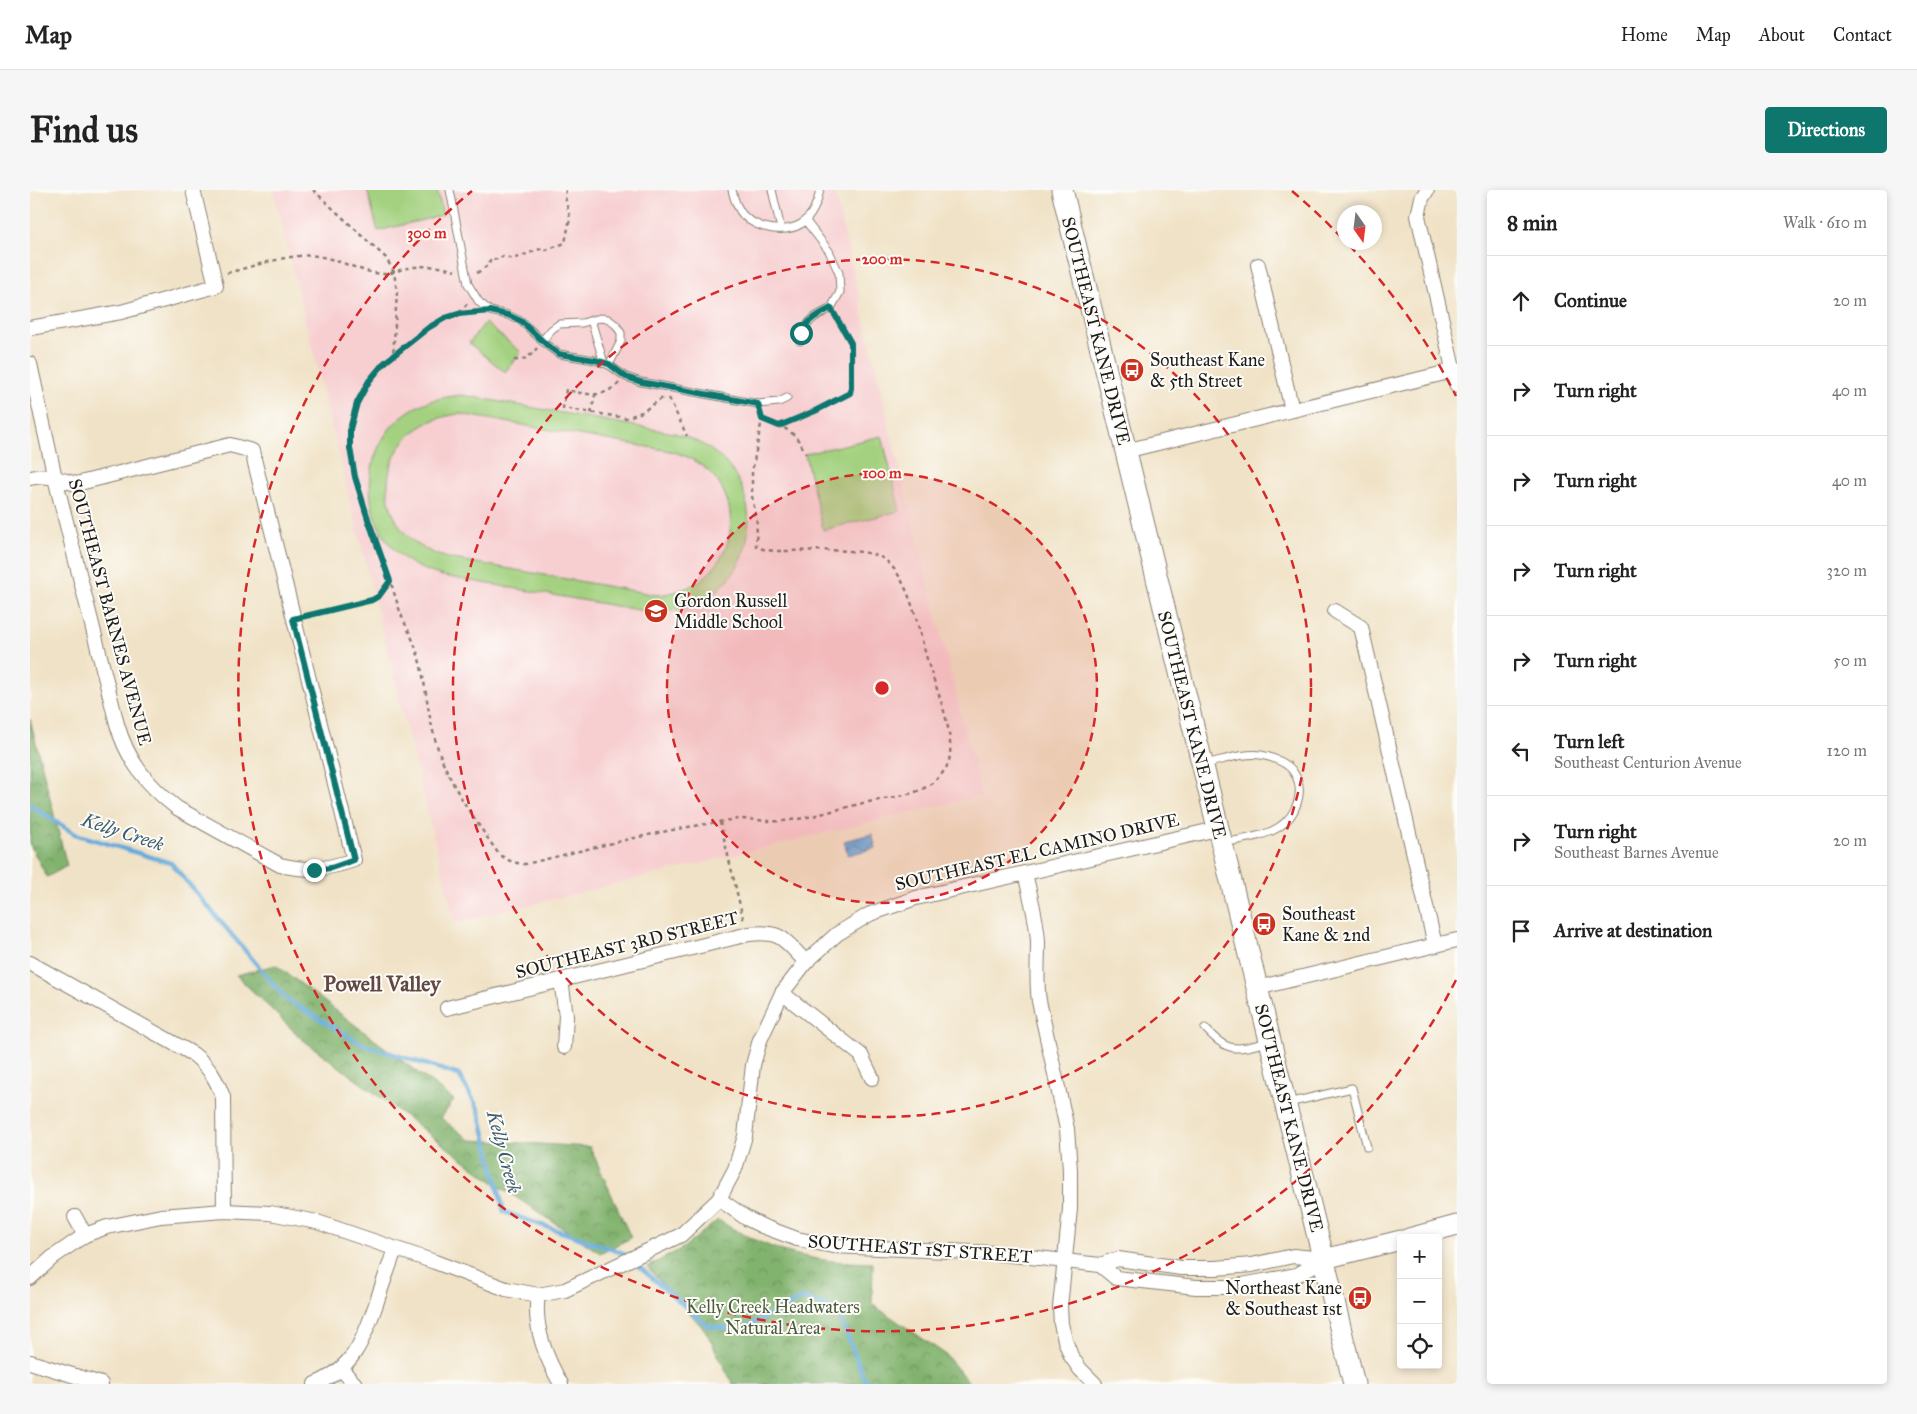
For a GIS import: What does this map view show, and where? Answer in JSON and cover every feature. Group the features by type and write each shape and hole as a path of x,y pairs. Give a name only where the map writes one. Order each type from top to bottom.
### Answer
{"main road":[{"name":"SOUTHEAST KANE DRIVE","path":"1062,190 1354,1384"}],"street":[{"path":"30,328 121,312 215,281 193,190"},
{"path":"1427,190 1422,198 1418,216 1455,370 1457,386"},
{"path":"1258,265 1292,410"},
{"name":"SOUTHEAST BARNES AVENUE","path":"30,364 55,478 119,732 129,756 138,771 162,796 177,808 280,865 297,869 331,868 354,860 293,619"},
{"path":"1125,451 1455,370"},
{"path":"30,478 44,475 76,484 230,446 252,451 293,619"},
{"path":"1335,611 1361,627 1435,945"},
{"name":"SOUTHEAST EL CAMINO DRIVE","path":"30,1278 53,1257 86,1235 107,1227 162,1216 224,1211 270,1213 317,1222 506,1289 538,1295 565,1290 681,1235 719,1200 735,1169 745,1136 752,1065 760,1040 782,993 806,962 837,934 854,923 892,905 916,898 1025,874 1219,836"},
{"path":"1025,874 1037,927 1036,982 1038,1001 1067,1129 1070,1209 1060,1307 1063,1332 1071,1356 1080,1369 1095,1384"},
{"name":"SOUTHEAST 3RD STREET","path":"447,1008 763,932 774,934 783,939 806,962"},
{"path":"1257,988 1457,940"},
{"path":"30,963 193,1054 207,1065 217,1080 223,1097 224,1211"},
{"path":"561,980 566,1016 564,1048"},
{"path":"782,993 861,1055 872,1078"},
{"name":"SOUTHEAST 1ST STREET","path":"719,1200 762,1226 798,1239 833,1246 994,1253 1100,1265 1118,1259 1182,1268 1252,1265 1293,1256 1324,1259"},
{"path":"76,1217 86,1235"},
{"path":"1424,1234 1457,1225"},
{"name":"SOUTHEAST 1ST STREET","path":"1100,1265 1116,1278 1196,1287 1231,1287 1297,1275 1324,1259 1397,1241"},
{"path":"316,1384 341,1369 354,1355 364,1339 395,1249"},
{"path":"538,1295 536,1307 540,1330 548,1359 561,1384"},
{"path":"30,1362 101,1384"},
{"path":"341,1369 355,1384"}],"lane":[{"path":"450,190 468,284 472,292 479,302 490,311 508,315 521,321 559,354 606,364 626,377 641,382 758,404 780,402 788,398"},
{"path":"732,190 735,202 742,214 751,221 768,229 781,229 801,224 817,204 820,190"},
{"path":"772,190 781,229"},
{"path":"800,341 804,327 814,317 831,308 840,292 839,273 829,250 805,220"},
{"path":"542,341 550,330 559,324 582,323 600,318 608,319 616,325 621,333 621,341 606,364"},
{"path":"591,320 606,364"},
{"path":"1202,764 1260,754 1279,761 1294,772 1298,783 1299,797 1296,808 1288,820 1278,828 1257,835 1219,836"},
{"path":"1205,1028 1217,1040 1235,1049 1270,1041"},
{"path":"1285,1103 1352,1088 1367,1147"}],"path":[{"path":"314,190 386,258 394,272 397,292 393,356"},
{"path":"472,292 476,274 479,269 488,265 491,258 499,260 503,256 514,259 543,248 546,250 565,243 570,218 565,197 566,190"},
{"path":"215,281 291,258 316,255 342,261 369,272 384,274 419,266 455,270 468,284"},
{"path":"779,426 815,411 850,393 851,343 831,308"},
{"path":"490,311 458,314 445,318 428,328 384,363 369,381 357,403 350,429 350,448 355,477 370,526 402,618 414,643 422,667 433,732 442,762 463,802 498,853 514,863 526,864 608,843 739,819 781,821 797,819 910,794 923,789 937,780 946,767 950,756 946,723 919,630 902,580 889,563 881,557 862,552 776,551 760,549 756,546 757,523 752,496 752,472 762,419 758,404"},
{"path":"514,360 519,361 528,357 542,341"},
{"path":"626,377 608,392 594,395 566,390 563,408 626,418 642,412 667,394 688,436"},
{"path":"591,413 594,395"},
{"path":"762,419 796,436 806,454"},
{"path":"293,619 372,600 379,596 390,581"},
{"path":"720,822 744,920"}],"shaded area":[{"name":"Gordon Russell Middle School","path":"273,190 834,190 889,426 981,795 455,923"}],"green space":[{"path":"367,190 437,190 443,215 378,231"},
{"path":"485,323 521,352 505,372 469,343"},
{"path":"462,395 674,433 709,449 733,472 746,501 748,531 740,561 722,586 694,605 656,613 443,576 414,565 394,550 381,530 373,508 370,484 374,461 383,439 398,420 423,404","holes":["460,414 670,451 698,463 718,482 728,504 730,529 724,552 709,573 687,588 657,595 448,558 420,546 401,527 390,505 388,481 394,457 408,437 430,422"]},
{"path":"882,436 900,511 823,530 805,454"},
{"path":"30,719 67,866 47,877 30,845"},
{"path":"276,965 454,1100 441,1118 470,1140 590,1147 631,1238 600,1253 496,1184 302,1039 236,975"},
{"name":"Kelly Creek Headwaters Natural Area","path":"718,1220 761,1243 784,1251 815,1259 873,1263 872,1304 945,1354 970,1384 733,1384 705,1330 647,1267 683,1248"}],"water":[{"path":"872,834 876,848 848,855 844,841"}],"waterway":[{"name":"Kelly Creek","path":"30,805 75,834 171,863 286,999 362,1044 459,1075 479,1110 504,1212 623,1253 708,1326 741,1330 803,1298 837,1310 864,1378 872,1384"}],"place":[{"name":"Southeast Kane & 5th Street","path":"1132,370"},
{"name":"Gordon Russell Middle School","path":"656,611"},
{"name":"Southeast Kane & 2nd","path":"1264,924"},
{"name":"Northeast Kane & Southeast 1st","path":"1360,1298"}],"district":[{"name":"Powell Valley","path":"382,983"}],"route":[{"path":"314,870 331,868 354,860 293,619 372,600 379,596 390,581 380,557 355,477 350,448 350,429 357,403 369,381 384,363 428,328 445,318 458,314 490,311 508,315 521,321 559,354 609,364 626,377 641,382 758,404 762,419 779,426 815,411 850,393 851,343 831,308 814,317 801,333"}]}
